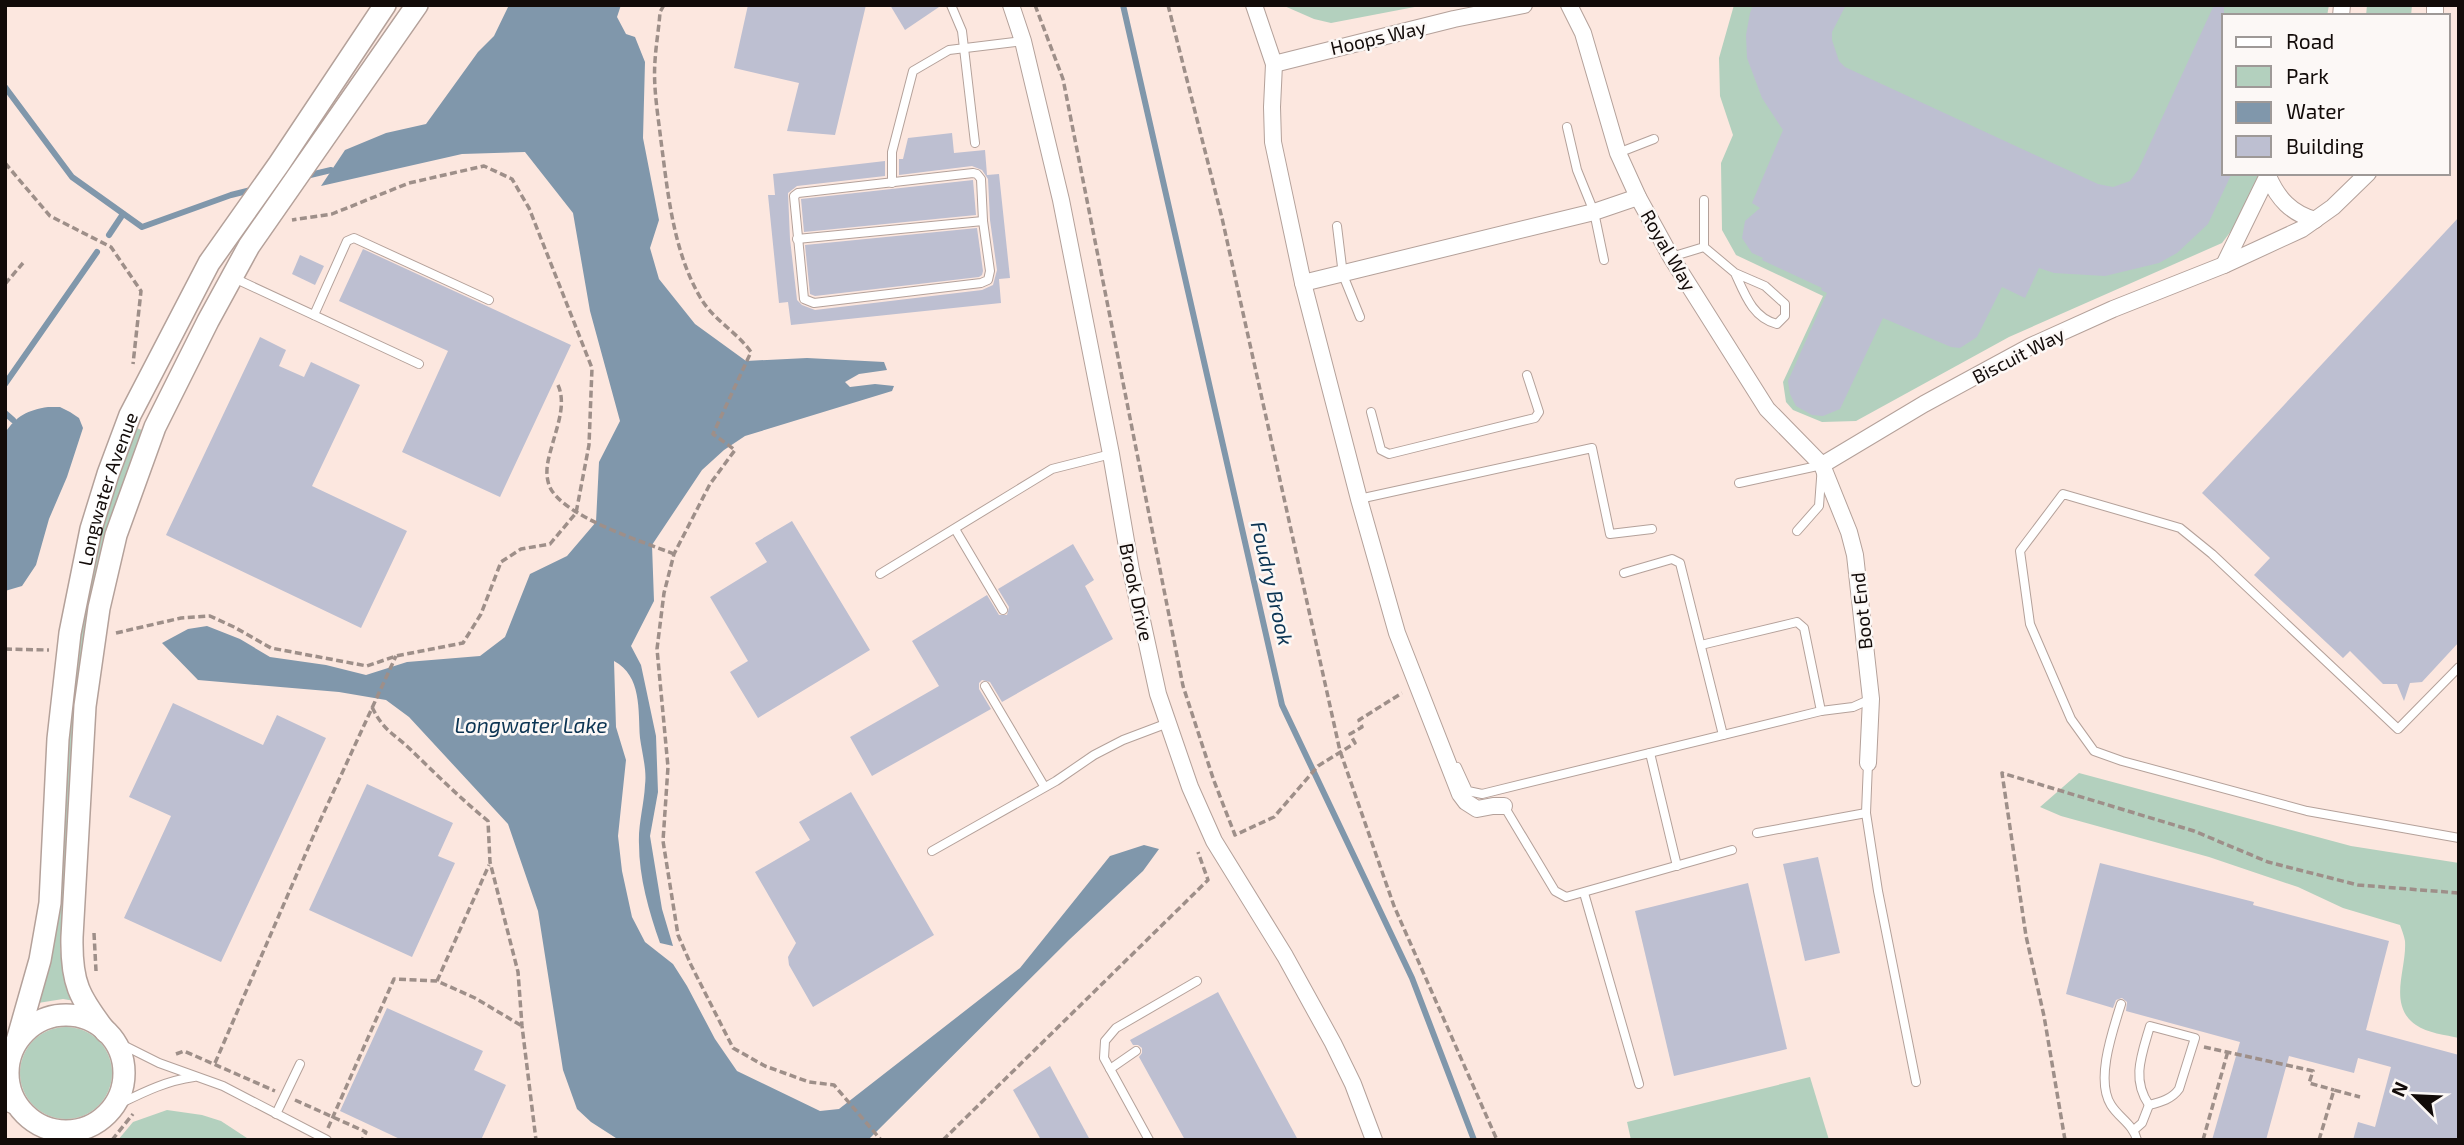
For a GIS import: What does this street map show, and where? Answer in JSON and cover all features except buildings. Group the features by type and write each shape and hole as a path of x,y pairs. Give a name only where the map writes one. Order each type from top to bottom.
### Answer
{"street":[{"name":"Longwater Avenue","path":"11,1049 40,960 50,903 61,702 70,633 91,528 108,474 130,415 187,303 228,233 279,164 385,5"},
{"name":"Longwater Avenue","path":"111,1037 87,1007 71,966 82,740 99,608 116,535 155,427 249,246 282,214 326,139 417,5"},
{"name":"Brook Drive","path":"1011,5 1023,41 1061,200 1158,694 1190,787 1214,841 1285,956 1333,1043 1353,1084 1374,1140"},
{"path":"1254,5 1274,64 1273,142 1303,283 1397,633 1448,766 1466,802 1477,809 1504,806"},
{"name":"Hoops Way","path":"1274,64 1454,19 1524,5"},
{"name":"Royal Way","path":"1569,5 1583,33 1618,153 1638,197 1671,257 1767,409 1822,465"},
{"path":"2269,175 2274,190 2289,209 2315,220"},
{"path":"2224,265 2269,175"},
{"name":"Biscuit Way","path":"1822,465 1924,404 2031,346 2113,309 2224,265 2302,229 2333,207 2366,175"},
{"path":"1303,283 1594,212 1638,197"},
{"name":"Boot End","path":"1822,465 1849,532 1855,555 1871,699 1868,763"},
{"path":"19,1110 44,1127 63,1131 83,1129 103,1122 121,1092 124,1070 120,1052 111,1037 87,1019 65,1015 40,1021 27,1030 11,1049 8,1081 19,1110 46,1140"}],"lane":[{"path":"951,5 962,31 975,143"},
{"path":"892,183 892,152 913,71 949,50 1023,41"},
{"path":"1567,127 1577,170 1594,212 1605,260"},
{"path":"1618,153 1654,139"},
{"path":"977,174 981,179 990,271 988,279 981,284 814,303 804,299 794,196 799,193 892,183 977,174"},
{"path":"1704,200 1704,247"},
{"path":"797,239 983,221"},
{"path":"1338,226 1343,275 1360,317"},
{"path":"314,315 346,241 354,238 489,300"},
{"path":"1671,257 1704,247"},
{"path":"1704,247 1735,273 1765,286 1785,304 1785,316 1777,324 1765,321 1748,302 1735,273"},
{"path":"232,277 419,364"},
{"path":"1371,412 1381,450 1388,454 1535,418 1539,412 1527,375"},
{"path":"1359,499 1592,448 1610,534 1652,529"},
{"path":"880,574 1052,469 1111,454"},
{"path":"1739,483 1822,465 1819,506 1797,531"},
{"path":"2459,667 2398,729 2212,554 2180,528 2063,495 2020,551 2030,624 2071,719 2094,751 2199,783 2307,811 2459,838"},
{"path":"955,529 1003,610"},
{"path":"1624,573 1672,559 1680,563 1723,735"},
{"path":"1701,645 1797,622 1804,628 1821,711"},
{"path":"985,686 1044,786"},
{"path":"1448,766 1456,764 1468,791 1482,794 1821,711 1853,707 1871,699"},
{"path":"932,851 1056,781 1094,755 1168,723"},
{"path":"1650,753 1677,866"},
{"path":"1868,763 1866,813 1878,891 1916,1082"},
{"path":"1504,806 1555,891 1566,897 1732,850"},
{"path":"1757,833 1866,813"},
{"path":"1584,893 1639,1084"},
{"path":"1149,1140 1104,1058 1105,1041 1116,1028 1197,981"},
{"path":"2121,1003 2104,1081 2109,1102 2135,1135 2149,1105"},
{"path":"2150,1026 2195,1038 2175,1095 2149,1105 2142,1095 2138,1074 2150,1026"},
{"path":"111,1037 159,1063 223,1086 326,1139"},
{"path":"1110,1069 1136,1051"},
{"path":"276,1114 300,1064"},
{"path":"103,1122 149,1089 175,1080 197,1077"}],"path":[{"path":"664,5 660,12 654,63 657,109 666,179 682,260 701,298 715,318 745,343 751,352 713,434 735,450 710,484 674,554 664,593 657,649 668,767 663,841 678,935 733,1048 765,1066 809,1083 834,1085 880,1138"},
{"path":"1035,5 1063,79 1183,686 1235,835 1275,817 1318,766 1355,743 1350,734 1362,727 1359,720 1416,684"},
{"path":"1168,5 1222,218 1340,751 1394,906 1497,1140"},
{"path":"5,163 50,216 111,247 141,291 134,361"},
{"path":"110,635 181,618 210,616 271,648 367,666 396,656 464,643 481,614 501,562 521,549 550,544 576,513 589,445 592,368 530,208 512,179 484,166 409,183 332,214 282,214"},
{"path":"5,284 23,264"},
{"path":"558,384 562,394 560,414 546,470 550,486 558,499 576,513 674,554"},
{"path":"5,649 31,649"},
{"path":"173,1056 184,1051 215,1063 319,823 396,656"},
{"path":"372,707 381,725 488,821 490,862 518,972 536,1140"},
{"path":"2065,1140 2045,1016 2026,936 2001,773 2194,831 2269,862 2358,885 2459,893"},
{"path":"943,1140 1208,880 1198,850"},
{"path":"437,981 490,862"},
{"path":"94,930 98,982"},
{"path":"326,1139 394,979 437,981 475,998 522,1026"},
{"path":"2193,1045 2313,1071 2309,1083 2360,1097"},
{"path":"2203,1140 2228,1051"},
{"path":"2319,1140 2334,1090"},
{"path":"112,1140 140,1108"}],"green space":[{"path":"1282,5 1425,5 1331,23 1314,19"},
{"path":"1734,5 2329,5 2327,14 2222,14 2222,175 2260,175 2241,218 2222,243 2009,337 1856,421 1822,422 1793,410 1786,402 1783,382 1823,296 1736,255 1722,230 1721,163 1733,135 1720,96 1719,58"},
{"path":"2367,5 2412,5 2411,14 2366,14"},
{"path":"131,426 142,430 107,538 60,949 67,987 75,1001 63,999 38,1003 60,905 64,847 65,726 85,584"},
{"path":"2079,773 2351,846 2459,863 2459,1038 2420,1028 2407,1017 2400,997 2405,941 2400,925 2343,908 2298,887 2209,857 2061,816 2040,807"},
{"path":"57,1027 75,1027 92,1034 105,1047 112,1064 112,1082 105,1099 92,1112 75,1119 57,1119 40,1112 27,1099 20,1082 20,1064 27,1047 40,1034"},
{"path":"1810,1077 1829,1140 1631,1140 1627,1122"},
{"path":"167,1110 221,1121 250,1140 118,1140 133,1122"}],"water":[{"name":"Longwater Lake","path":"509,5 621,5 617,17 626,34 635,37 645,62 643,138 659,220 650,248 659,279 695,324 746,361 807,358 884,362 887,370 859,374 845,382 850,387 875,384 894,386 892,391 745,436 702,470 652,545 654,601 631,646 641,665 656,736 658,792 650,836 662,909 673,946 660,943 643,882 639,837 645,773 637,695 630,675 614,661 616,727 626,760 618,836 632,917 645,942 673,964 715,1039 737,1071 820,1111 839,1109 1020,968 1110,856 1144,845 1159,849 1143,871 1070,939 868,1140 619,1140 591,1122 577,1109 563,1070 538,911 508,824 409,717 386,700 339,692 198,680 162,643 188,629 207,626 240,639 270,657 326,665 366,675 407,662 480,656 505,637 530,574 567,556 596,522 599,462 620,421 590,311 573,213 525,152 462,154 321,186 345,150 386,133 426,124 478,52 494,36"},
{"path":"48,407 60,407 70,412 79,418 83,428 67,477 49,519 36,565 22,586 5,591 5,433 23,415"}],"waterway":[{"name":"Foudry Brook","path":"1123,5 1282,705 1412,978 1474,1140"},
{"path":"5,87 72,177 142,227 255,189"},
{"path":"306,176 331,170"},
{"path":"109,235 123,214"},
{"path":"5,384 97,252"},
{"path":"5,413 13,420"}]}
